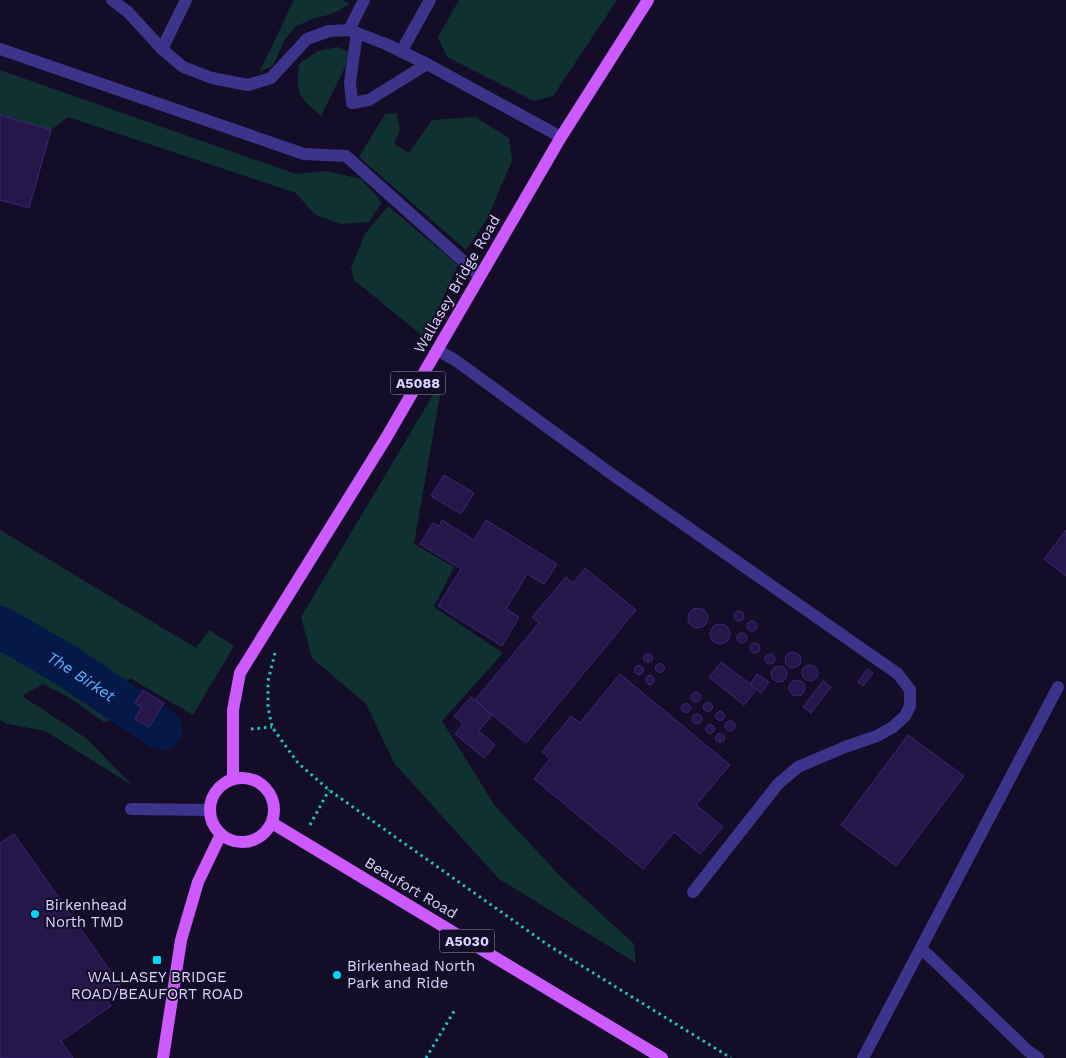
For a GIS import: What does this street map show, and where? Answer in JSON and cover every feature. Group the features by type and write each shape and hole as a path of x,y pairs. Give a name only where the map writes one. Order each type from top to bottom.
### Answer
{"main road":[{"name":"Wallasey Bridge Road","path":"233,779 233,710 240,673 386,438 561,137 648,0"},
{"path":"244,777 254,780 266,788 272,797 275,808 272,823 266,832 256,839 246,842 235,842 221,834 212,821 210,810 212,796 219,787 233,779 244,777"},
{"name":"Beaufort Road","path":"272,823 662,1058"},
{"path":"163,1058 181,940 198,882 221,834"}],"street":[{"path":"112,0 128,12 162,49 183,67 212,78 248,85 271,78 307,39 329,31 353,31 427,64 561,137"},
{"path":"162,49 186,0"},
{"path":"364,0 353,31 350,82 352,103 369,100 427,64"},
{"path":"401,52 430,0"},
{"path":"0,49 304,154 346,156 480,276"},
{"path":"437,350 455,360 613,475 898,674 910,690 910,706 905,716 893,728 878,736 845,747 798,767 778,784 693,892"},
{"path":"863,1058 1058,687"},
{"path":"131,809 210,810"},
{"path":"921,948 1028,1051 1038,1058"}],"path":[{"path":"277,647 268,681 268,708 272,728 298,763 329,790 548,945 731,1058"},
{"path":"301,841 329,790"},
{"path":"426,1058 456,1008"}],"green space":[{"path":"294,0 342,0 350,4 332,14 312,19 295,27 284,41 273,66 260,71"},
{"path":"459,0 617,0 553,96 534,101 447,57 438,37"},
{"path":"338,47 352,53 321,116 300,94 298,89 299,64 318,51"},
{"path":"0,70 296,174 326,171 361,179 382,202 369,222 340,224 314,214 296,193 68,117 51,130 0,115"},
{"path":"397,113 400,130 394,144 409,153 432,120 475,117 509,138 512,161 486,221 466,250 359,157 385,114"},
{"path":"388,206 458,265 425,338 354,280 351,268 365,234"},
{"path":"443,378 414,544 454,567 434,607 503,653 442,721 495,806 561,877 634,944 636,963 499,879 394,763 366,704 312,658 301,617"},
{"path":"0,530 196,648 209,630 234,646 193,715 130,678 123,690 20,624 0,616"},
{"path":"0,644 14,649 126,718 104,722 68,697 43,684 22,696 86,738 133,786 45,731 8,724 0,720"}],"building":[{"path":"0,115 51,130 29,208 0,200"},
{"path":"444,475 474,493 461,514 431,496"},
{"path":"442,520 474,540 486,520 557,564 544,584 527,574 506,609 519,617 502,646 438,606 461,569 420,544 433,523 439,526"},
{"path":"1066,530 1066,576 1044,559"},
{"path":"585,568 636,610 526,743 475,700 539,623 532,617 566,577 573,583"},
{"path":"698,608 705,611 708,618 705,625 698,628 691,625 688,618 691,611"},
{"path":"739,611 744,616 739,621 734,616"},
{"path":"752,621 757,626 752,631 747,626"},
{"path":"720,624 727,627 730,634 727,641 720,644 713,641 710,634 713,627"},
{"path":"740,633 744,633 747,638 744,643 740,643 737,640 737,636"},
{"path":"755,643 760,648 755,653 750,648"},
{"path":"793,652 801,660 793,668 785,660"},
{"path":"648,653 653,658 648,663 643,658"},
{"path":"768,654 772,654 775,659 772,664 768,664 765,661 765,657"},
{"path":"721,662 757,689 744,705 709,677"},
{"path":"660,663 665,668 660,673 655,668"},
{"path":"639,665 644,670 639,675 634,670"},
{"path":"810,665 818,673 810,681 802,673"},
{"path":"779,666 787,674 779,682 771,674"},
{"path":"867,669 873,673 863,686 858,682"},
{"path":"620,674 730,765 696,805 723,827 700,854 674,832 643,869 534,779 550,759 542,752 571,716 580,723"},
{"path":"757,674 769,682 761,693 750,684"},
{"path":"650,675 655,680 650,685 645,680"},
{"path":"797,680 805,688 797,696 789,688"},
{"path":"823,681 831,687 811,713 803,707"},
{"path":"143,690 164,703 149,727 135,719 142,707 135,703"},
{"path":"696,692 701,697 696,702 691,697"},
{"path":"471,697 492,715 479,731 495,745 484,758 455,734 463,724 454,716"},
{"path":"708,702 713,707 708,712 703,707"},
{"path":"686,703 691,708 686,713 681,708"},
{"path":"720,711 725,716 720,721 715,716"},
{"path":"697,714 702,719 697,724 692,719"},
{"path":"730,721 735,726 730,731 725,726"},
{"path":"710,724 715,729 710,734 705,729"},
{"path":"720,733 725,738 720,743 715,738"},
{"path":"908,735 964,776 896,866 841,825"},
{"name":"Birkenhead North TMD","path":"14,834 120,985 104,996 111,1006 61,1041 73,1058 0,1058 0,843"}],"waterway":[{"name":"The Birket","path":"0,627 67,666 161,729"}],"place":[{"name":"Birkenhead North TMD","path":"35,914"},
{"name":"WALLASEY BRIDGE ROAD/BEAUFORT ROAD","path":"157,960"},
{"name":"Birkenhead North Park and Ride","path":"337,975"}]}
